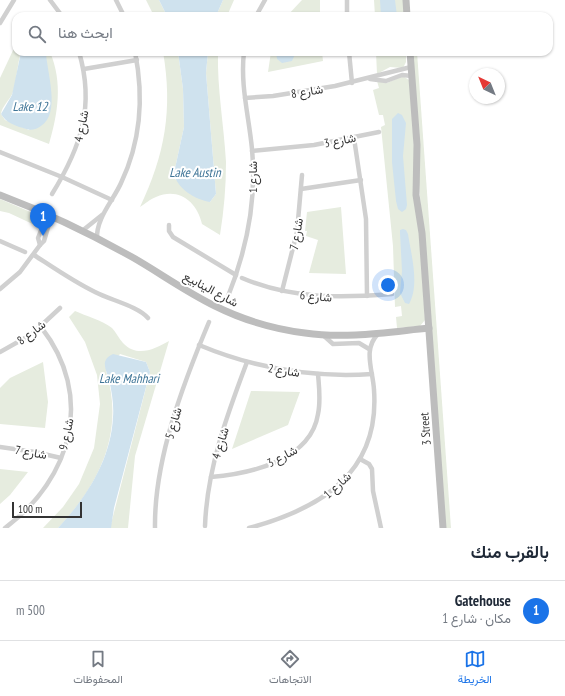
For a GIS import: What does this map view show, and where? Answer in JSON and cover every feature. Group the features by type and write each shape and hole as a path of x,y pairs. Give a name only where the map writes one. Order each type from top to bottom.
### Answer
{"street":[{"path":"0,23 14,0"},
{"path":"50,0 59,12"},
{"path":"116,0 122,12"},
{"path":"258,12 265,0"},
{"path":"347,0 348,12"},
{"path":"406,0 408,12"},
{"name":"شارع 4","path":"52,194 77,147 84,122 86,97 84,69 80,56"},
{"path":"97,239 98,225 128,168 138,130 141,98 136,56"},
{"name":"شارع 1","path":"227,299 236,275 249,221 253,184 252,151 245,98 244,56"},
{"path":"349,56 352,83"},
{"name":"3 Street","path":"410,56 417,145 416,195 422,233 443,528"},
{"path":"84,69 137,60"},
{"path":"394,78 393,72 411,67"},
{"name":"شارع 8","path":"245,98 295,93 352,83 382,74 385,70 393,72"},
{"path":"382,74 382,80"},
{"name":"شارع 8","path":"368,79 382,80 402,75 412,76"},
{"name":"شارع 3","path":"252,151 300,147 354,138 379,132"},
{"path":"354,138 361,180 366,235 367,296"},
{"path":"0,152 62,177 112,200"},
{"name":"شارع 7","path":"282,291 297,232 302,175"},
{"path":"301,190 361,180"},
{"name":"شارع الينابيع","path":"0,195 82,231 148,266 199,297 232,314 268,326 324,335 379,333 429,328"},
{"path":"82,231 95,222 107,210"},
{"path":"40,244 38,238 49,216"},
{"path":"0,289 20,272 34,255 40,244 45,240 49,216"},
{"path":"169,225 169,232 173,237 236,275"},
{"path":"0,241 25,252"},
{"path":"34,255 81,285 108,299 140,311 148,318"},
{"name":"شارع 6","path":"242,278 282,291 327,297 392,294"},
{"name":"شارع 8","path":"0,352 23,340 40,327 60,308"},
{"name":"شارع 5","path":"155,528 158,487 168,441 184,387 209,322"},
{"name":"شارع 9","path":"5,528 43,491 61,458 70,424 71,399 63,362 49,338 40,327"},
{"path":"324,335 333,344 359,343 369,349 379,333"},
{"name":"شارع 2","path":"199,345 247,362 282,370 318,374 372,374"},
{"name":"شارع 1","path":"248,528 278,519 317,502 338,487 360,459 367,444 374,418 375,403 369,349"},
{"name":"شارع 4","path":"205,526 211,477 226,423 247,362"},
{"name":"شارع 3","path":"211,477 255,469 282,459 300,447 308,438 318,414 320,401 318,374"},
{"name":"شارع 7","path":"0,447 35,452 61,458"},
{"path":"360,459 369,464 372,469 373,491 381,528"}],"shaded area":[{"path":"146,0 159,0 165,12 152,12"},
{"path":"223,0 234,0 229,12 218,12"},
{"path":"302,0 320,0 320,12 291,12"},
{"path":"374,0 404,0 405,12 375,12"},
{"path":"12,52 12,56 20,56 13,92 1,114 5,120 29,130 49,86 45,56 51,56 57,75 58,98 55,121 49,144 0,125 0,78"},
{"path":"164,56 179,56 183,89 184,127 174,173 175,179 210,202 216,194 206,73 208,56 218,56 226,162 223,217 220,235 202,224 196,209 186,198 179,195 164,194 150,200 140,207 156,169 165,131 167,112 166,73"},
{"path":"270,56 322,56 323,61 268,72"},
{"path":"376,56 406,56 406,62 403,68 390,67 377,74"},
{"path":"410,56 417,56 451,528 443,528"},
{"path":"403,76 409,80 410,85 425,320 420,326 397,328 396,317 402,316 401,306 395,307 393,246 381,127 385,125 383,115 379,115 373,90 379,88 377,81 387,83"},
{"path":"0,199 40,216 41,220 39,227 9,213 0,211"},
{"path":"341,207 346,274 309,273 318,240 306,236 307,231 305,231 307,212"},
{"path":"75,311 108,325 128,348 134,350 146,351 169,341 135,456 128,528 111,528 111,524 150,372 146,362 120,354 106,371 111,393 112,415 110,435 105,456 97,475 73,511 58,528 43,528 63,507 79,484 94,448 100,404 97,375 85,342 69,317"},
{"path":"43,362 48,402 45,428 0,424 0,388 10,378"},
{"path":"251,391 300,392 288,425 232,449"},
{"path":"0,469 28,472 10,495 0,504"}],"water":[{"path":"159,0 223,0 218,12 165,12"},
{"path":"380,0 395,0 396,12 381,12"},
{"name":"Lake 12","path":"20,56 46,56 52,102 47,120 36,129 28,130 6,120 1,114 12,95"},
{"name":"Lake Austin","path":"179,56 208,56 206,73 216,194 210,202 193,196 178,184 174,173 184,127 183,89"},
{"path":"277,56 294,56 292,61 282,63 277,59"},
{"path":"398,113 402,115 406,123 403,156 407,205 406,209 402,212 398,209 396,201 392,162 392,119"},
{"path":"400,230 406,230 408,234 414,269 414,288 409,304 405,303 400,293 402,271"},
{"name":"Lake Mahhari","path":"113,354 146,362 150,372 114,508 111,528 58,528 87,491 108,448 113,408 111,389 105,361"}],"place":[{"name":"Gatehouse","path":"43,236"}]}
